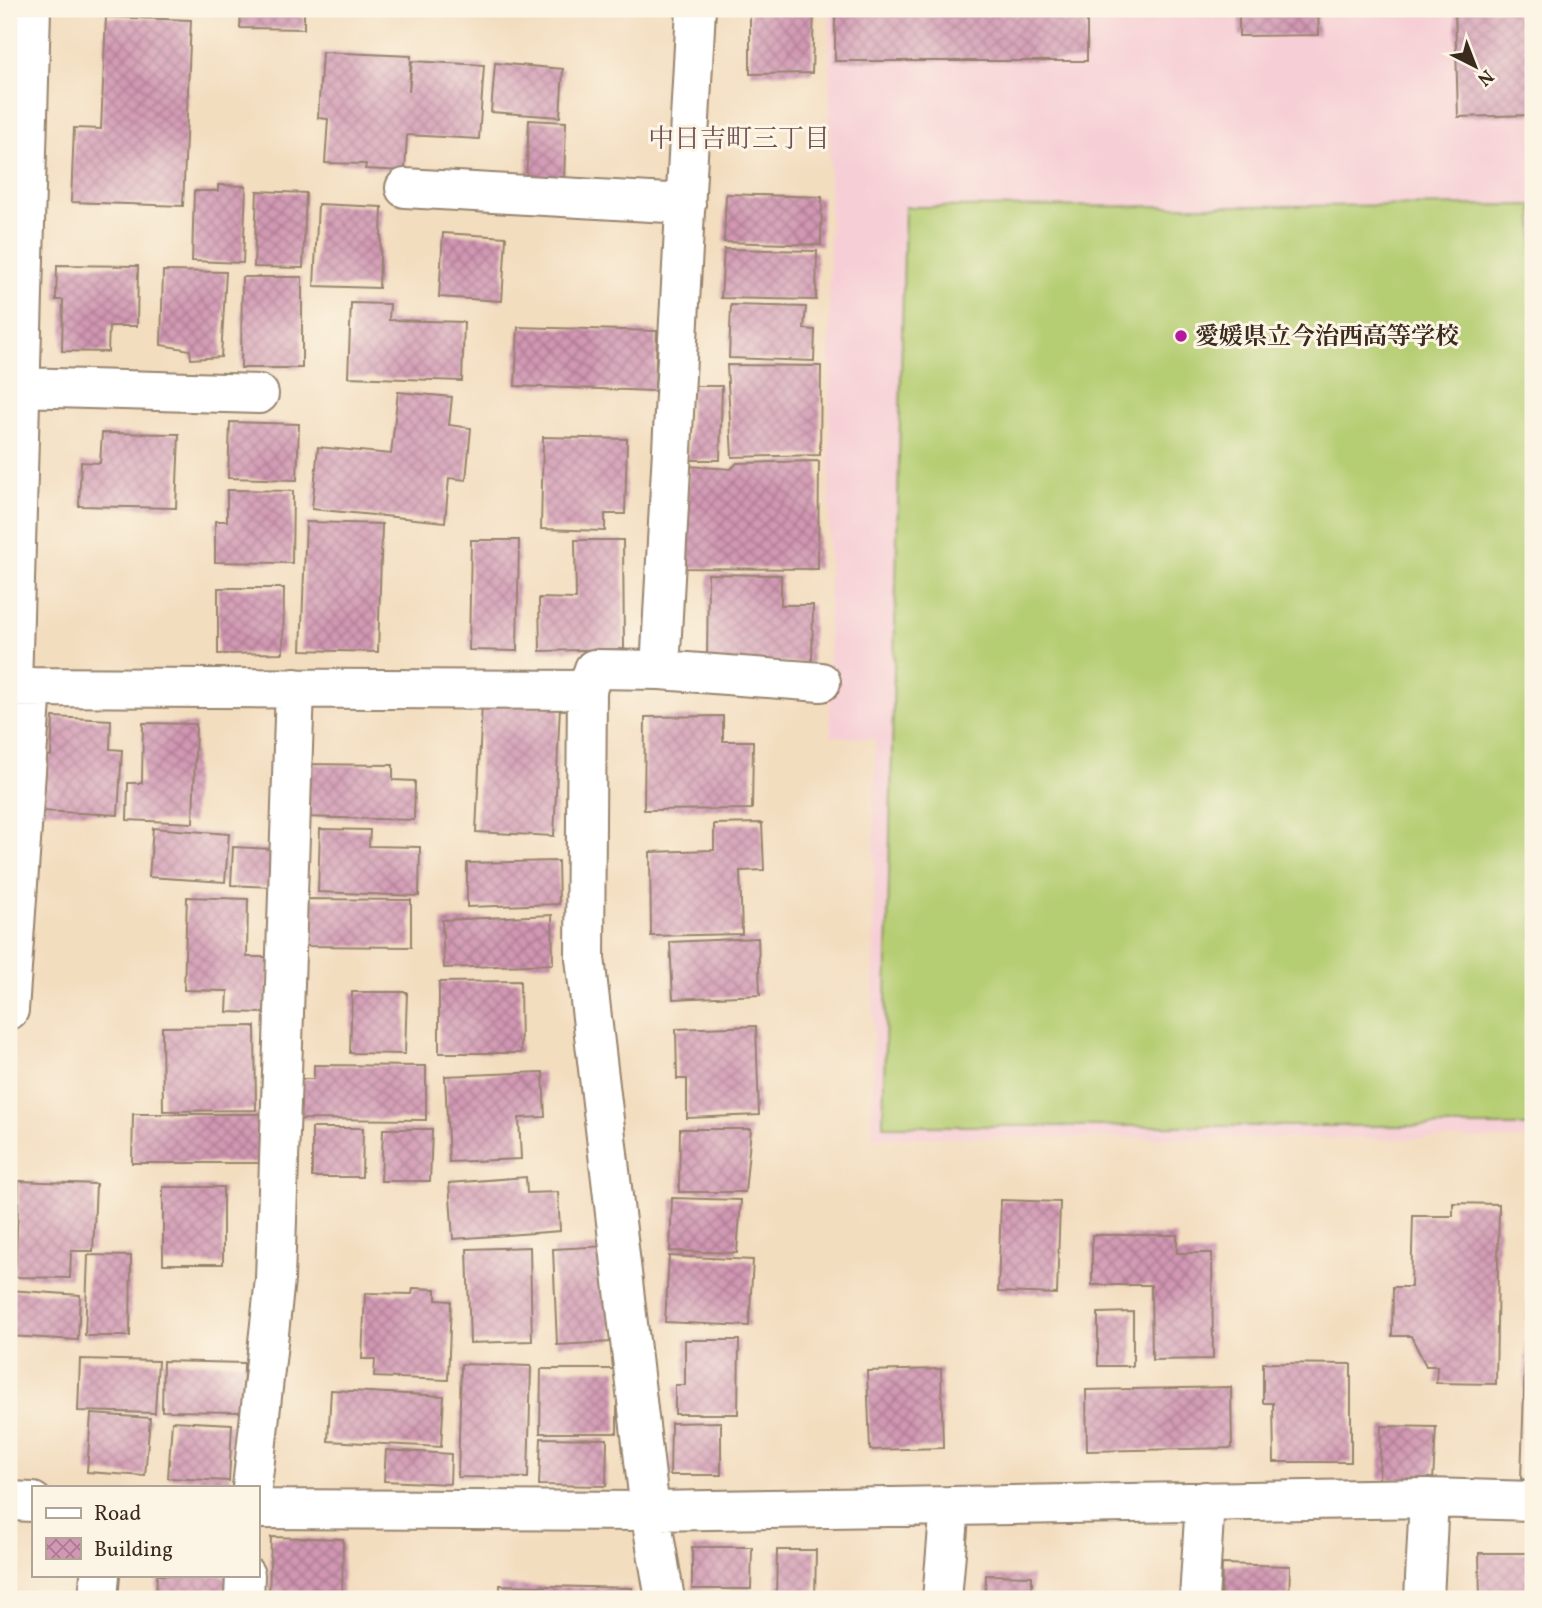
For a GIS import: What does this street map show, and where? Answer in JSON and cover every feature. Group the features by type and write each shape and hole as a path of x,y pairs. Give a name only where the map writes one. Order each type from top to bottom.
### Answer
{"street":[{"path":"9,1010 17,687 20,387 31,9"},
{"path":"660,670 696,9"},
{"path":"405,188 686,204"},
{"path":"20,387 259,394"},
{"path":"665,1599 650,1511 585,958 587,690 594,669 660,670 821,682"},
{"path":"17,687 587,690"},
{"path":"252,1486 275,1279 295,688"},
{"path":"259,1509 650,1511 1429,1498 1533,1501"},
{"path":"1424,1599 1429,1498"},
{"path":"1199,1599 1205,1501"},
{"path":"9,1502 32,1502"},
{"path":"943,1599 950,1506"},
{"path":"98,1599 100,1576"},
{"path":"244,1599 245,1576"}],"shaded area":[{"name":"愛媛県立今治西高等学校","path":"830,9 1533,9 1533,1139 872,1137 875,739 831,736"}],"green space":[{"name":"愛媛県立今治西高等学校","path":"1533,205 1533,1126 883,1126 905,207"}],"building":[{"path":"99,9 194,9 193,13"},
{"path":"241,9 304,9 304,29 240,28"},
{"path":"750,9 814,9 812,73 750,74"},
{"path":"835,9 1087,9 1087,61 835,61"},
{"path":"1239,9 1318,9 1319,35 1239,36"},
{"path":"1455,9 1533,9 1533,115 1458,117"},
{"path":"106,17 191,20 183,206 71,202 74,128 101,129"},
{"path":"322,52 411,56 409,92 412,61 484,65 479,139 407,135 405,171 365,169 366,164 325,163 328,119 318,118"},
{"path":"495,63 563,69 560,117 491,112"},
{"path":"529,120 566,122 564,182 526,181"},
{"path":"218,185 246,186 243,263 192,261 194,191 218,191"},
{"path":"257,191 306,193 303,268 254,267"},
{"path":"726,194 822,197 821,245 724,242"},
{"path":"318,204 382,207 379,288 314,286"},
{"path":"443,233 506,237 502,301 439,297"},
{"path":"724,249 817,251 816,300 721,298"},
{"path":"57,265 138,266 137,326 109,326 108,352 62,351 63,300 56,300"},
{"path":"163,271 226,272 221,357 191,359 190,350 161,345"},
{"path":"242,277 302,277 302,368 241,368"},
{"path":"351,303 390,304 389,320 464,322 462,381 348,377"},
{"path":"731,305 806,307 804,329 815,330 814,361 729,358"},
{"path":"518,327 657,331 655,391 515,386"},
{"path":"727,365 821,366 820,455 732,457"},
{"path":"691,386 722,386 720,460 688,460"},
{"path":"398,392 452,397 449,425 471,428 466,480 449,478 445,522 312,509 318,447 391,454"},
{"path":"230,422 299,424 297,480 228,478"},
{"path":"102,433 179,434 176,508 79,506 81,462 100,463"},
{"path":"543,437 627,439 625,514 605,514 605,531 541,529"},
{"path":"819,461 818,569 682,568 689,466 731,469 737,463"},
{"path":"227,490 293,491 292,563 215,562 215,521 227,521"},
{"path":"306,522 382,524 378,652 301,650"},
{"path":"471,540 519,540 517,651 469,650"},
{"path":"575,540 623,540 624,649 540,651 539,598 576,599"},
{"path":"708,574 781,575 781,605 813,605 812,663 707,662"},
{"path":"218,588 284,588 283,653 218,654"},
{"path":"482,703 560,706 554,836 476,832"},
{"path":"723,716 723,741 753,741 752,809 644,810 645,717"},
{"path":"53,717 111,720 110,749 122,750 118,815 42,811 45,755 51,756"},
{"path":"143,723 196,724 193,823 127,820 128,783 142,783"},
{"path":"303,764 393,765 393,780 415,781 414,820 302,817"},
{"path":"762,823 764,870 740,871 742,934 651,936 650,852 714,850 714,824"},
{"path":"153,828 229,834 225,882 149,877"},
{"path":"320,829 370,830 369,846 420,847 419,896 318,892"},
{"path":"233,847 273,849 271,887 231,885"},
{"path":"558,861 559,904 467,907 467,863"},
{"path":"187,897 248,899 247,957 269,957 267,1013 227,1012 228,991 184,990"},
{"path":"305,899 411,900 411,947 304,946"},
{"path":"552,915 553,964 444,968 442,920"},
{"path":"758,938 760,995 673,999 670,942"},
{"path":"520,981 521,1053 439,1053 439,982"},
{"path":"352,992 407,992 405,1054 350,1053"},
{"path":"255,1026 256,1110 163,1111 162,1027"},
{"path":"756,1026 759,1115 687,1118 687,1079 677,1079 676,1029"},
{"path":"314,1065 426,1066 426,1120 300,1119 301,1079 314,1079"},
{"path":"543,1072 545,1117 519,1118 521,1159 449,1162 445,1076"},
{"path":"133,1114 263,1114 262,1163 132,1163"},
{"path":"312,1128 363,1128 362,1177 312,1177"},
{"path":"383,1129 432,1129 430,1181 381,1181"},
{"path":"680,1129 751,1129 745,1192 679,1192"},
{"path":"526,1177 527,1193 558,1192 560,1231 453,1239 449,1183"},
{"path":"19,1181 96,1184 93,1251 71,1251 70,1278 15,1277"},
{"path":"163,1187 223,1187 223,1264 163,1264"},
{"path":"672,1198 741,1200 737,1253 670,1251"},
{"path":"1001,1200 1060,1202 1057,1294 998,1292"},
{"path":"1453,1203 1499,1204 1496,1384 1436,1383 1437,1366 1426,1366 1411,1336 1392,1336 1393,1287 1411,1287 1413,1216 1453,1216"},
{"path":"1530,1213 1533,1213 1533,1480 1521,1479"},
{"path":"1092,1235 1177,1235 1177,1253 1212,1253 1213,1359 1152,1360 1151,1285 1092,1285"},
{"path":"607,1246 612,1342 557,1345 553,1249"},
{"path":"530,1247 532,1341 470,1343 467,1249"},
{"path":"88,1255 131,1256 130,1336 85,1336"},
{"path":"669,1256 753,1260 749,1326 665,1322"},
{"path":"413,1288 436,1289 436,1300 451,1301 448,1380 374,1377 375,1359 362,1359 365,1293 412,1294"},
{"path":"9,1290 80,1295 78,1340 9,1336"},
{"path":"1133,1312 1133,1366 1098,1366 1098,1313"},
{"path":"685,1340 739,1340 738,1414 675,1414 675,1385 685,1385"},
{"path":"80,1359 158,1361 155,1413 78,1411"},
{"path":"163,1361 244,1363 243,1412 162,1411"},
{"path":"1263,1363 1351,1364 1351,1462 1274,1462 1273,1403 1263,1403"},
{"path":"461,1364 531,1366 528,1478 458,1477"},
{"path":"541,1369 617,1369 617,1433 540,1433"},
{"path":"941,1369 943,1448 870,1450 867,1371"},
{"path":"1231,1387 1232,1448 1087,1451 1086,1390"},
{"path":"331,1390 444,1396 441,1447 328,1441"},
{"path":"91,1414 150,1418 145,1476 87,1472"},
{"path":"172,1421 232,1424 229,1481 168,1478"},
{"path":"721,1422 721,1475 670,1475 671,1423"},
{"path":"1381,1426 1436,1427 1433,1481 1379,1479"},
{"path":"541,1438 607,1439 606,1486 539,1485"},
{"path":"386,1450 451,1454 450,1484 384,1481"},
{"path":"271,1537 343,1539 342,1599 269,1599"},
{"path":"692,1547 752,1547 751,1589 692,1589"},
{"path":"777,1550 816,1550 815,1599 776,1599"},
{"path":"1479,1553 1533,1553 1533,1599 1480,1599"},
{"path":"1222,1564 1290,1566 1289,1599 1221,1599"},
{"path":"986,1575 1032,1576 1032,1599 985,1599"},
{"path":"157,1576 230,1576 229,1599 156,1599"},
{"path":"500,1585 632,1588 632,1599 500,1599"}],"place":[{"name":"愛媛県立今治西高等学校","path":"1181,336"}],"district":[{"name":"中日吉町三丁目","path":"739,138"}]}
